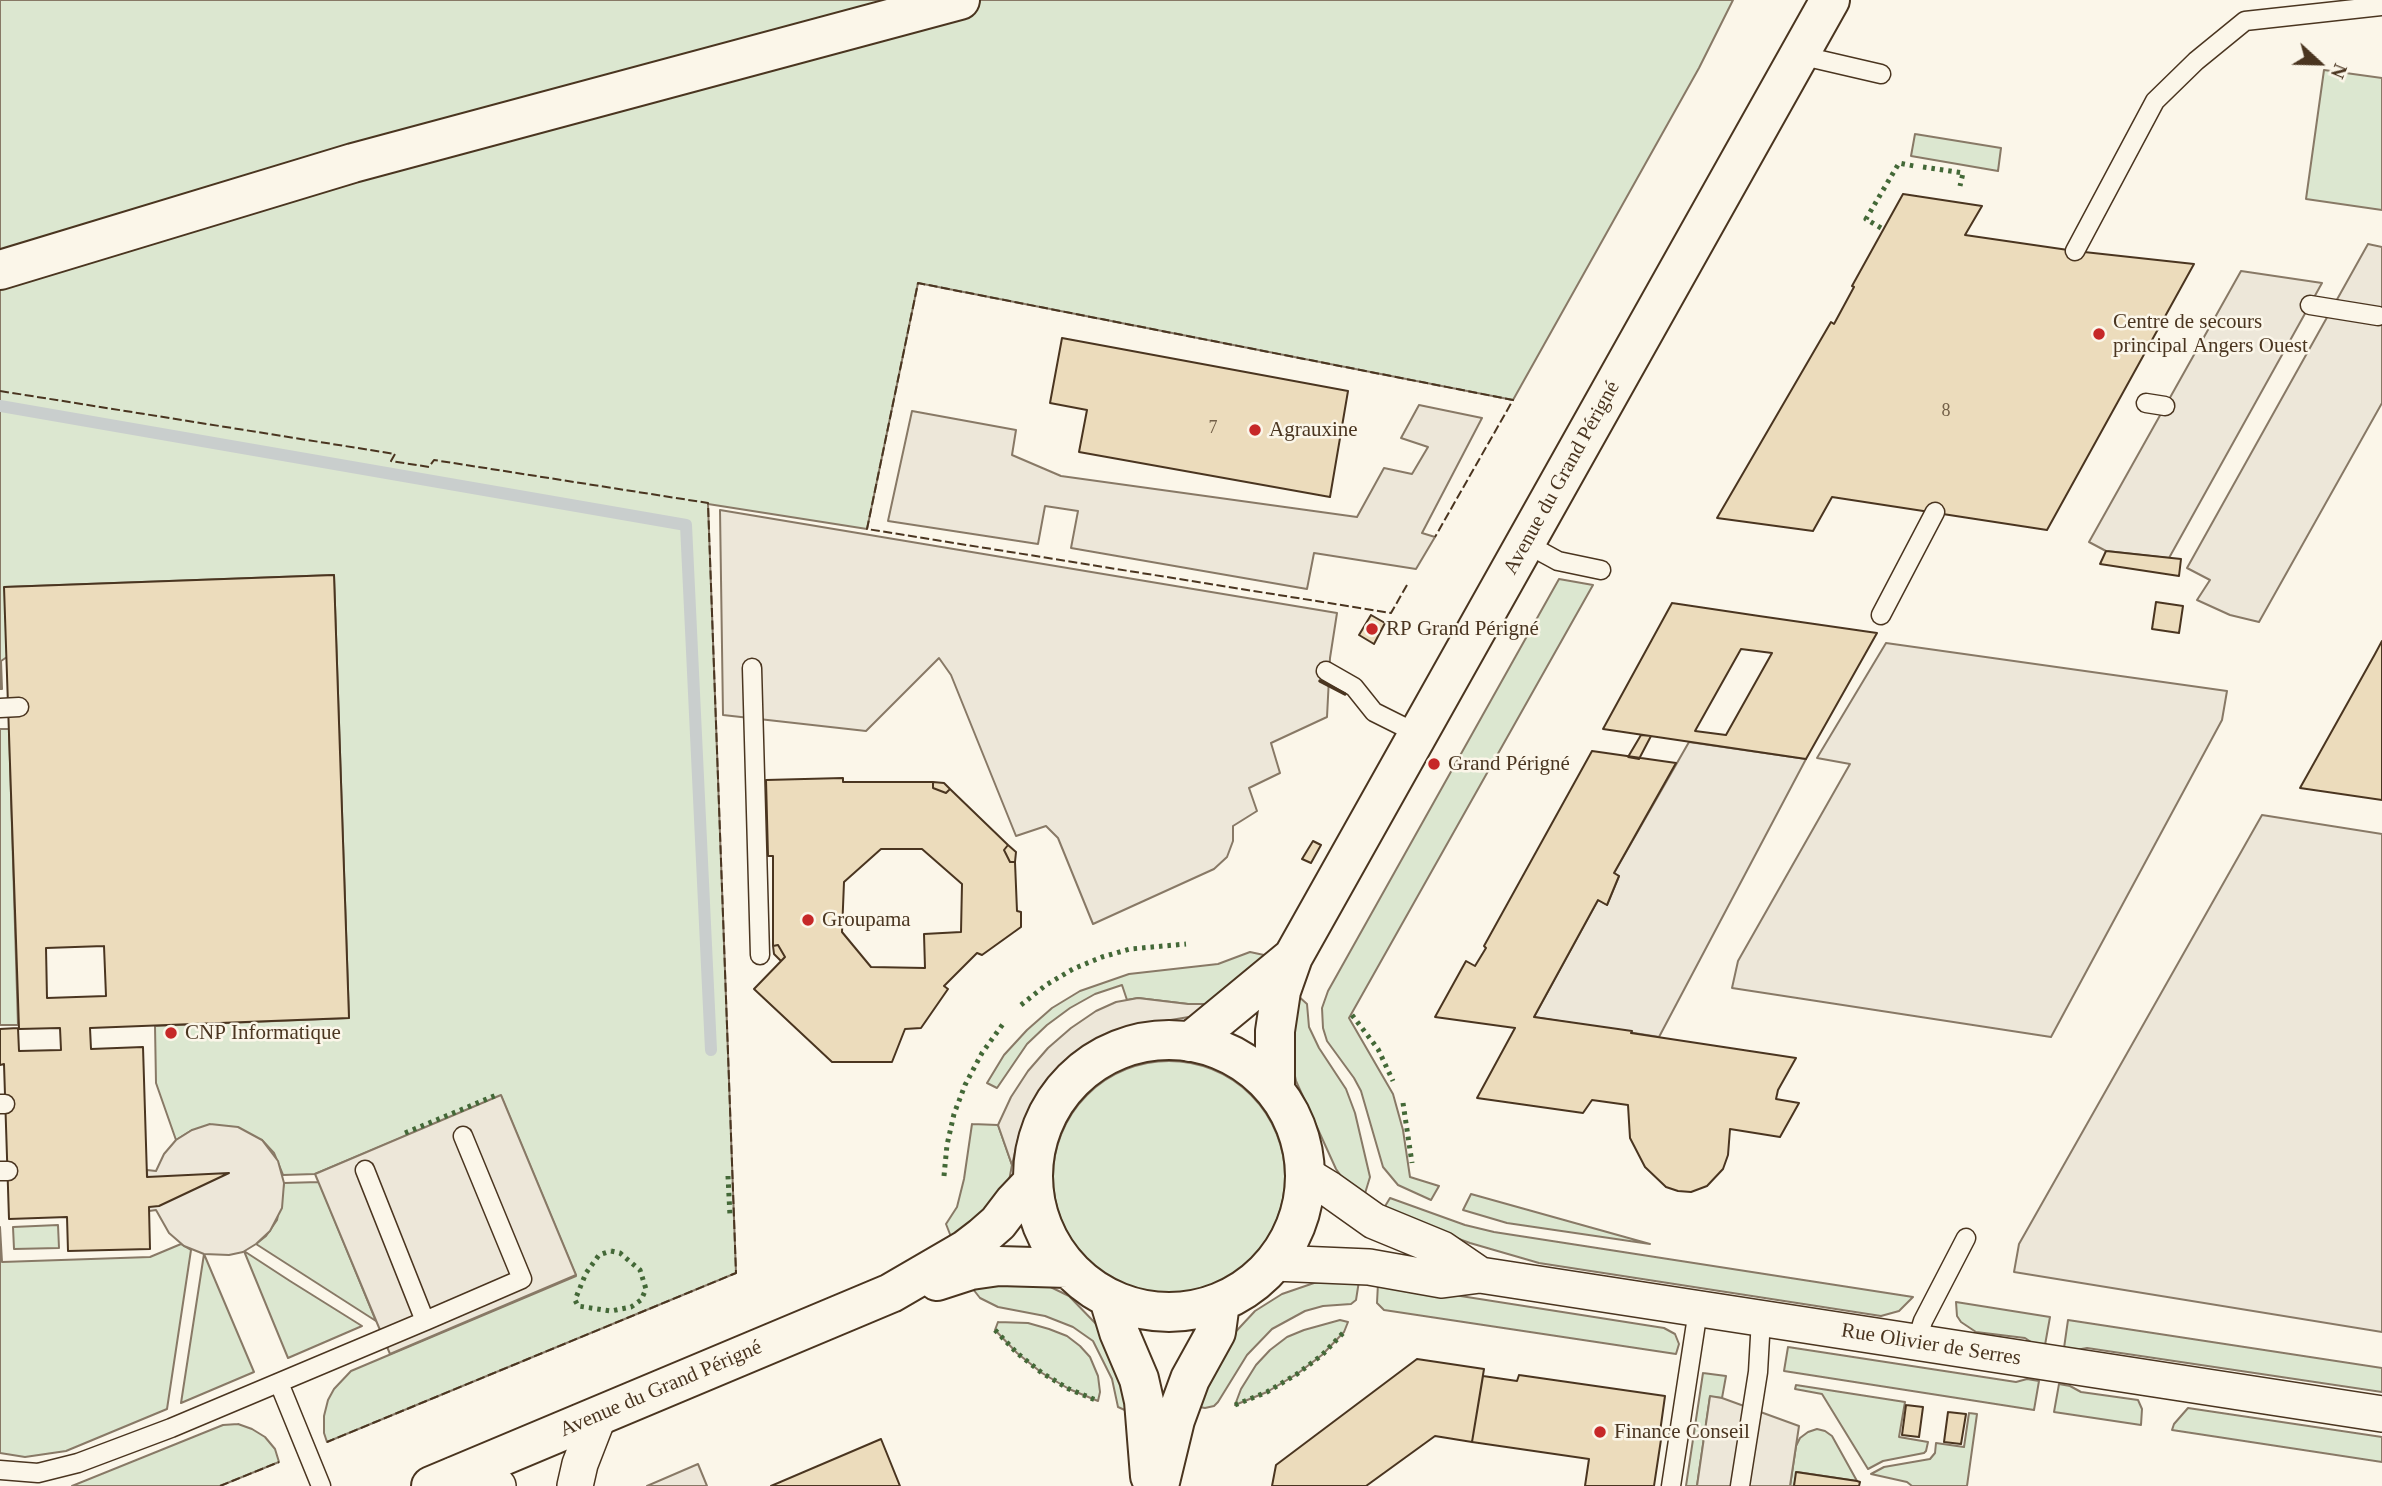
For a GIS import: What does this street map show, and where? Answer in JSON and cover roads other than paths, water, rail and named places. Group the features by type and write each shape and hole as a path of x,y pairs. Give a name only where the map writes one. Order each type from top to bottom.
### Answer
{"main road":[{"path":"0,270 353,163 960,0"},
{"name":"Avenue du Grand Périgné","path":"1275,1090 1275,1031 1282,991 1293,957 1830,0"},
{"name":"Avenue du Grand Périgné","path":"1190,1042 1293,957"},
{"path":"1160,1040 1190,1042 1237,1058 1257,1072 1275,1090 1295,1124 1303,1149 1305,1191 1298,1222 1284,1250 1250,1287 1204,1308 1172,1313 1140,1310 1109,1299 1080,1280 1068,1268 1044,1228 1038,1213 1033,1182 1035,1152 1044,1123 1059,1097 1079,1075 1103,1057 1131,1045 1160,1040"},
{"name":"Avenue du Grand Périgné","path":"443,1481 891,1293 965,1250 982,1237 998,1223 1033,1182"},
{"name":"Avenue du Grand Périgné","path":"891,1293 971,1270 999,1266 1068,1268"},
{"path":"1109,1299 1141,1390 1150,1486"},
{"path":"1159,1486 1175,1420 1190,1378 1216,1332 1220,1303"}],"street":[{"name":"Rue Olivier de Serres","path":"1306,1175 1374,1221 1442,1250 1480,1275"},
{"name":"Rue Olivier de Serres","path":"1274,1263 1369,1267 1442,1280 1480,1275 2382,1414"},
{"path":"575,1486 580,1464 599,1415"},
{"path":"443,1481 498,1486"}],"lane":[{"path":"2074,251 2155,101 2196,61 2245,21 2382,6"},
{"path":"1799,55 1881,74"},
{"path":"2310,305 2378,316"},
{"path":"2146,403 2165,405"},
{"path":"1881,615 1935,512"},
{"path":"1525,544 1558,561 1601,570"},
{"path":"752,668 760,955"},
{"path":"1326,671 1353,687 1374,712 1418,734"},
{"path":"0,708 19,707"},
{"path":"0,1470 38,1473 78,1463 171,1428 522,1279 463,1136"},
{"path":"366,1170 425,1321"},
{"path":"1916,1343 1923,1321 1966,1238"},
{"path":"1671,1486 1698,1310"},
{"path":"1740,1486 1758,1372 1761,1319"},
{"path":"279,1383 321,1486"}],"waterway":[{"path":"0,406 686,525 711,1050"}],"place":[{"name":"Centre de secours principal Angers Ouest","path":"2099,334"},
{"name":"Agrauxine","path":"1255,430"},
{"name":"RP Grand Périgné","path":"1372,629"},
{"name":"Grand Périgné","path":"1434,764"},
{"name":"Groupama","path":"808,920"},
{"name":"CNP Informatique","path":"171,1033"},
{"name":"Finance Conseil","path":"1600,1432"}]}
